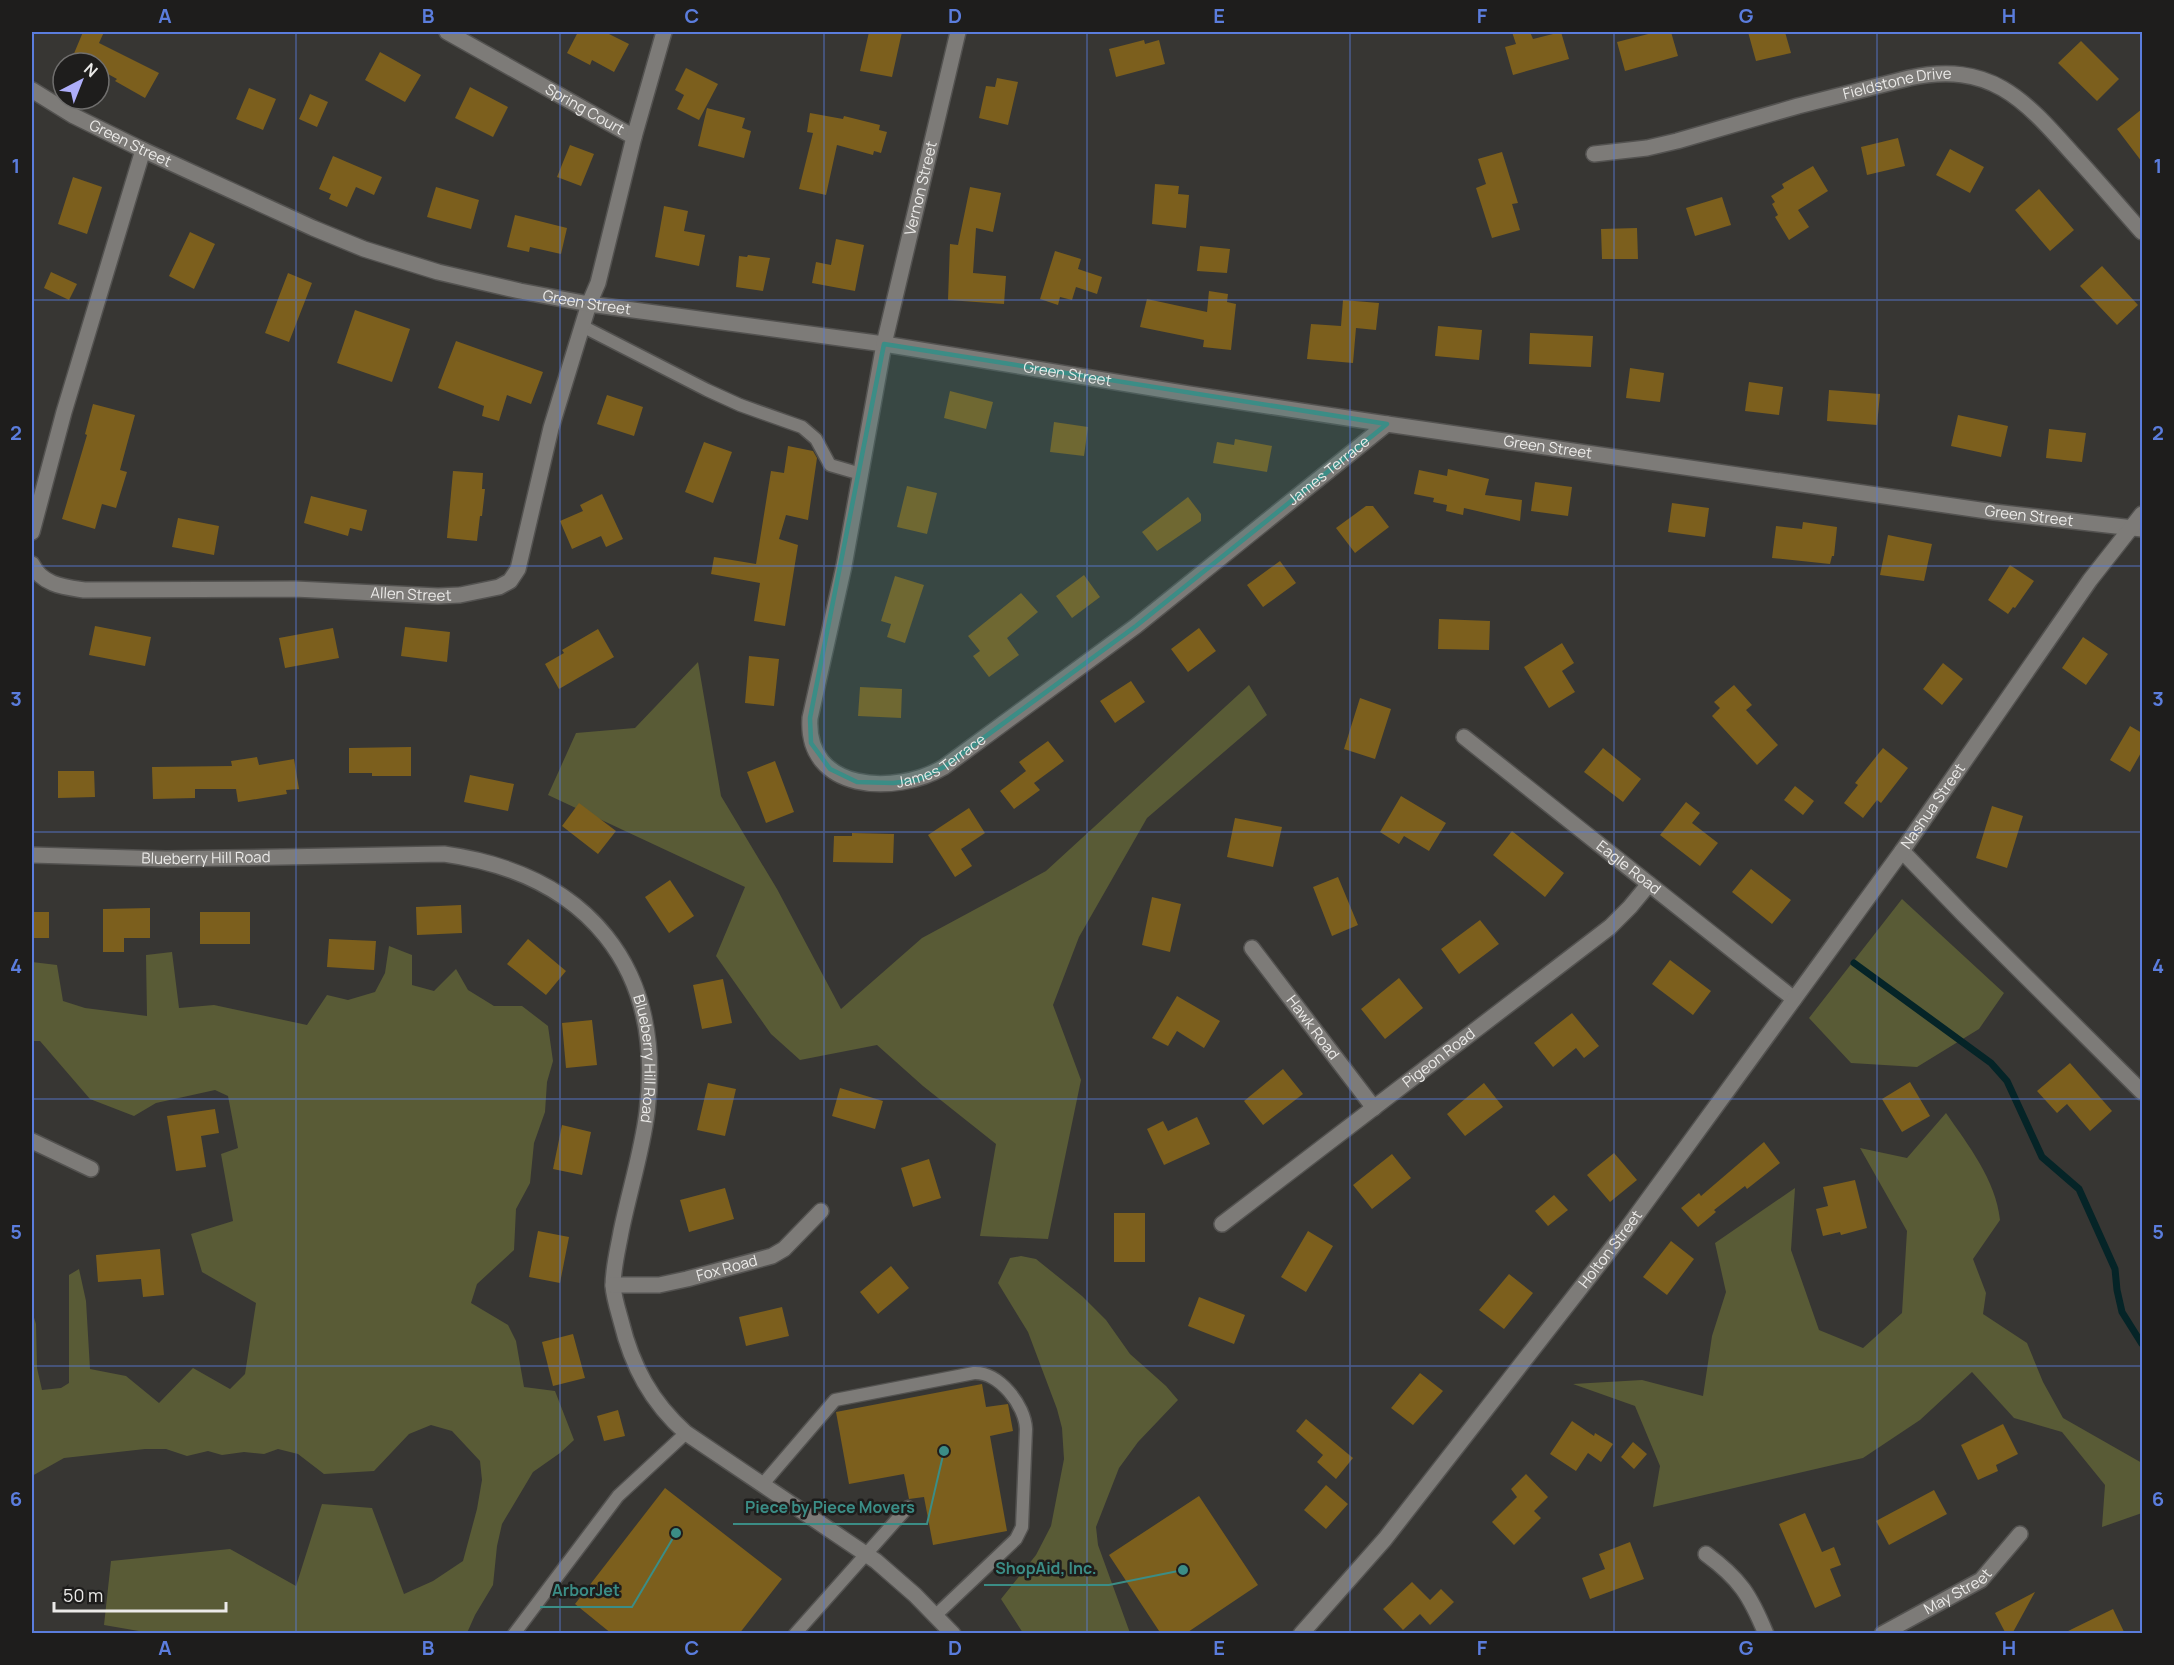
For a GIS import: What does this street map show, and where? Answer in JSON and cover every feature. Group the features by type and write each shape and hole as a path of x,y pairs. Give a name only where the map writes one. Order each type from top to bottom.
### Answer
{"street":[{"name":"Spring Court","path":"447,32 634,137 598,283 589,304"},
{"path":"634,137 664,32"},
{"name":"Vernon Street","path":"884,344 958,32"},
{"name":"Fieldstone Drive","path":"1594,154 1647,148 1677,141 1798,106 1925,74 1957,74 1996,85 2030,107 2142,232"},
{"name":"Green Street","path":"32,90 74,116 253,201 364,249 471,281 589,304 884,344 1387,424 1994,512 2138,528"},
{"path":"32,532 64,412 143,150"},
{"name":"Allen Street","path":"32,564 36,572 49,582 62,587 84,590 295,589 438,596 460,595 499,587 510,581 518,569 551,428 589,304"},
{"name":"James Terrace","path":"884,344 861,474 810,718 810,736 814,749 824,763 848,780 866,783 909,782 927,777 944,767 1136,626 1387,424"},
{"name":"Nashua Street","path":"2142,514 2138,528 2090,580 1902,851 2142,1092"},
{"name":"Eagle Road","path":"1464,736 1794,999"},
{"name":"Holton Street","path":"1301,1634 1385,1539 1625,1231 1902,851"},
{"name":"Blueberry Hill Road","path":"32,855 166,859 444,854 518,871 563,896 601,931 621,959 642,1007 648,1041 649,1085 646,1114 619,1244 613,1285 621,1324 638,1371 656,1402 686,1433 866,1554 915,1595 953,1634"},
{"name":"Pigeon Road","path":"1222,1224 1610,927 1630,908 1649,884"},
{"name":"Hawk Road","path":"1252,948 1374,1108"},
{"path":"32,1141 91,1169"},
{"name":"Fox Road","path":"613,1285 659,1285 772,1256 784,1249 821,1211"},
{"name":"May Street","path":"1882,1634 1943,1603 1981,1580 2020,1534"},
{"path":"1706,1554 1726,1569 1742,1586 1756,1609 1766,1634"}],"lane":[{"path":"582,326 707,390 740,405 802,427 816,439 830,465 861,474"},
{"path":"762,1485 835,1400 974,1373 992,1377 1017,1402 1025,1418 1022,1527 1017,1537 936,1615"},
{"path":"514,1634 618,1496 686,1433"},
{"path":"795,1634 908,1507"}],"highlighted area":[{"path":"884,344 1387,424 1136,626 944,767 918,780 893,783 857,782 830,769 811,743 810,718"}],"green space":[{"path":"698,662 721,796 777,889 841,1009 922,938 1046,871 1249,685 1267,715 1147,818 1079,937 1053,1005 1081,1080 1048,1239 980,1236 996,1144 923,1086 877,1045 800,1060 771,1034 716,956 745,887 548,795 576,733 635,728"},
{"path":"1902,899 2004,993 1979,1029 1917,1067 1851,1063 1809,1018"},
{"path":"389,946 412,955 412,985 434,991 456,969 468,990 494,1006 522,1006 548,1026 553,1061 547,1082 545,1112 534,1143 530,1183 516,1209 514,1250 477,1284 471,1303 508,1325 516,1341 524,1387 555,1391 574,1440 533,1472 502,1524 493,1585 467,1633 156,1634 104,1625 111,1561 230,1549 296,1586 322,1504 372,1508 404,1594 433,1581 463,1561 482,1480 480,1461 452,1431 431,1425 409,1434 374,1471 324,1474 298,1454 278,1449 264,1454 244,1452 222,1455 208,1451 187,1456 166,1449 145,1449 64,1458 32,1476 32,1311 36,1324 37,1368 42,1390 61,1388 69,1383 69,1275 79,1269 86,1301 90,1369 126,1376 159,1403 193,1368 230,1389 245,1374 256,1303 202,1272 191,1234 233,1221 221,1154 238,1148 228,1096 215,1090 156,1103 134,1116 90,1099 40,1041 32,1041 32,962 57,965 63,1001 85,1008 147,1016 146,955 172,952 179,1008 214,1005 307,1025 327,995 348,1000 375,992 385,973"},
{"path":"1946,1113 1972,1150 1987,1177 2000,1220 1973,1259 1986,1293 1983,1314 2027,1343 2043,1382 2063,1418 2142,1463 2142,1513 2102,1527 2105,1485 2062,1432 2014,1418 1972,1372 1920,1420 1863,1458 1653,1507 1660,1466 1635,1406 1573,1384 1642,1380 1703,1396 1712,1336 1726,1292 1715,1243 1795,1188 1791,1250 1819,1330 1863,1348 1902,1313 1907,1231 1860,1148 1907,1158"},
{"path":"1021,1256 1036,1259 1082,1296 1106,1320 1130,1354 1166,1386 1178,1400 1138,1442 1119,1468 1096,1527 1098,1545 1130,1633 1023,1633 1001,1599 1036,1555 1051,1526 1064,1459 1062,1428 1057,1409 1028,1332 998,1283 1010,1258"}],"building":[{"path":"83,32 104,32 99,43 159,73 145,98 115,81 117,79 111,76 111,51 75,51"},
{"path":"578,32 605,32 629,44 614,72 592,60 590,65 567,53"},
{"path":"869,32 902,32 892,77 860,71"},
{"path":"1512,32 1530,32 1533,39 1561,32 1569,59 1513,75 1505,47 1516,44"},
{"path":"1656,32 1671,32 1678,56 1625,71 1617,42"},
{"path":"1748,32 1785,32 1791,53 1756,61"},
{"path":"1144,40 1145,44 1159,40 1165,64 1116,77 1109,49"},
{"path":"2081,41 2119,79 2097,101 2058,63"},
{"path":"380,52 421,75 405,102 365,80"},
{"path":"686,68 718,84 699,120 677,109 684,95 675,90"},
{"path":"997,78 1018,82 1008,125 979,118 986,86 995,87"},
{"path":"470,87 508,107 493,137 455,118"},
{"path":"249,88 276,99 263,130 236,119"},
{"path":"310,94 328,102 317,127 299,119"},
{"path":"707,108 745,118 742,128 751,131 744,158 698,146"},
{"path":"2142,109 2142,162 2117,129"},
{"path":"810,113 843,119 844,116 880,125 879,130 887,132 881,153 874,151 873,155 837,145 826,195 799,189 813,133 807,132"},
{"path":"1898,138 1905,166 1867,175 1861,147"},
{"path":"570,145 594,154 581,186 557,177"},
{"path":"1950,149 1984,167 1970,193 1936,175"},
{"path":"1502,152 1518,203 1512,204 1520,230 1492,238 1476,188 1486,184 1478,159"},
{"path":"333,156 382,177 374,195 356,187 347,207 329,199 331,194 319,189"},
{"path":"1813,166 1828,191 1798,210 1809,227 1789,240 1775,217 1778,215 1772,204 1775,202 1771,196 1784,188 1782,184"},
{"path":"73,177 102,187 87,234 58,224"},
{"path":"1155,184 1179,186 1178,194 1189,195 1186,228 1152,224"},
{"path":"436,187 479,200 471,229 427,217"},
{"path":"970,187 1001,193 993,232 976,228 973,273 1006,276 1004,304 948,300 950,244 958,245"},
{"path":"2039,189 2074,230 2050,251 2015,210"},
{"path":"1722,197 1731,225 1695,236 1686,208"},
{"path":"664,206 688,211 684,231 705,235 699,266 655,257"},
{"path":"515,215 567,228 561,254 530,247 529,252 507,247"},
{"path":"1637,228 1638,259 1602,259 1601,229"},
{"path":"190,232 215,244 194,289 169,276"},
{"path":"836,239 864,245 855,291 812,283 816,262 831,265"},
{"path":"1200,246 1230,249 1227,273 1197,271"},
{"path":"1055,251 1081,259 1078,269 1102,277 1097,294 1076,287 1072,300 1060,297 1058,305 1040,299"},
{"path":"748,255 770,258 763,291 736,287 739,256 747,257"},
{"path":"2102,266 2138,305 2117,325 2080,286"},
{"path":"51,272 77,284 69,300 44,288"},
{"path":"288,273 312,283 289,342 265,333"},
{"path":"1209,291 1228,294 1227,302 1236,304 1231,350 1203,347 1204,340 1140,327 1147,299 1207,312"},
{"path":"1343,300 1379,303 1376,330 1356,328 1353,363 1307,359 1311,324 1341,326"},
{"path":"355,310 410,329 392,382 337,363"},
{"path":"1438,326 1482,330 1479,360 1435,356"},
{"path":"1530,333 1593,336 1591,367 1529,364"},
{"path":"456,341 543,372 531,404 507,395 499,421 482,416 484,406 438,388"},
{"path":"1630,368 1664,373 1660,402 1626,398"},
{"path":"1749,382 1783,387 1779,415 1745,411"},
{"path":"1829,390 1880,394 1877,425 1827,421"},
{"path":"950,391 993,402 986,429 944,418"},
{"path":"607,395 643,407 634,436 597,424"},
{"path":"93,404 135,415 120,470 127,472 116,508 102,504 95,529 62,519 87,435 85,434"},
{"path":"1958,415 2008,426 2001,457 1951,446"},
{"path":"1054,422 1088,427 1084,456 1050,452"},
{"path":"2049,429 2086,433 2082,462 2046,458"},
{"path":"1235,439 1272,446 1267,472 1213,463 1217,442 1234,445"},
{"path":"704,442 732,452 713,503 685,492"},
{"path":"788,446 813,451 817,458 808,520 786,515 779,539 798,545 785,626 754,621 760,583 711,574 714,557 756,564 771,471 784,473"},
{"path":"1448,469 1489,479 1485,495 1522,500 1520,521 1464,508 1463,515 1446,511 1447,505 1433,502 1434,498 1414,494 1419,470 1447,476"},
{"path":"453,471 483,473 482,489 485,489 477,541 447,538"},
{"path":"1535,482 1572,487 1568,516 1531,511"},
{"path":"907,486 937,493 927,534 897,527"},
{"path":"602,494 623,539 606,547 601,536 572,549 560,521 583,511 580,505"},
{"path":"311,496 367,510 362,531 350,528 348,536 304,523"},
{"path":"1188,497 1201,514 1201,521 1157,551 1142,532"},
{"path":"1672,503 1709,508 1705,537 1668,532"},
{"path":"1366,506 1373,506 1389,527 1355,553 1336,528"},
{"path":"178,518 219,526 214,555 172,547"},
{"path":"1803,522 1837,527 1834,556 1830,564 1772,558 1776,526 1802,529"},
{"path":"1888,535 1932,544 1924,581 1880,575"},
{"path":"1280,561 1296,583 1263,607 1247,585"},
{"path":"2010,565 2034,581 2008,614 1988,600"},
{"path":"1084,575 1100,597 1072,618 1056,596"},
{"path":"895,576 924,585 905,643 887,637 891,624 881,621"},
{"path":"1021,593 1038,612 1007,638 1019,655 989,677 973,656 980,651 968,636"},
{"path":"1439,619 1490,621 1489,650 1438,649"},
{"path":"95,626 151,637 145,666 89,655"},
{"path":"405,627 450,632 447,662 401,656"},
{"path":"333,628 339,658 285,668 279,638"},
{"path":"1199,628 1216,651 1188,672 1171,649"},
{"path":"598,629 614,657 559,689 545,664 564,653 562,650"},
{"path":"2083,637 2108,654 2086,685 2062,668"},
{"path":"1562,643 1574,663 1562,671 1575,692 1549,708 1524,667"},
{"path":"749,656 779,659 774,706 745,703"},
{"path":"1943,663 1963,679 1942,705 1923,689"},
{"path":"1131,681 1145,702 1115,723 1100,701"},
{"path":"1734,685 1752,705 1746,710 1778,745 1757,765 1712,716 1720,708 1714,702"},
{"path":"860,687 902,689 901,718 858,716"},
{"path":"1360,698 1391,709 1375,759 1344,749"},
{"path":"2130,726 2142,733 2142,751 2130,772 2110,760"},
{"path":"1048,741 1064,761 1034,783 1040,790 1014,809 1000,791 1026,771 1019,762"},
{"path":"411,747 411,776 372,776 372,773 349,773 349,748"},
{"path":"1603,748 1641,779 1623,802 1584,772"},
{"path":"1883,748 1908,768 1881,803 1877,800 1863,818 1844,803 1858,785 1855,783"},
{"path":"257,757 259,765 294,759 299,789 286,790 287,794 238,802 236,789 195,789 195,798 153,799 152,767 232,766 231,761"},
{"path":"775,761 794,812 766,823 747,772"},
{"path":"58,771 94,771 95,797 58,798"},
{"path":"470,775 514,784 508,811 464,802"},
{"path":"1795,786 1814,801 1803,815 1784,800"},
{"path":"1401,796 1446,823 1429,851 1404,836 1399,844 1380,832"},
{"path":"1686,802 1700,813 1692,823 1718,843 1700,866 1660,835"},
{"path":"579,803 616,831 598,854 562,826"},
{"path":"1992,806 2023,816 2007,868 1976,858"},
{"path":"969,808 985,833 961,849 972,866 955,877 928,835"},
{"path":"1235,818 1282,827 1273,867 1227,857"},
{"path":"1512,831 1564,873 1545,897 1493,855"},
{"path":"852,833 894,834 893,863 833,862 834,836 852,836"},
{"path":"1751,869 1791,900 1772,924 1732,892"},
{"path":"1338,877 1358,925 1332,936 1313,887"},
{"path":"670,880 694,916 669,933 645,897"},
{"path":"1152,897 1181,904 1170,952 1142,945"},
{"path":"461,905 462,933 417,935 416,907"},
{"path":"150,908 150,938 124,938 124,952 103,952 103,909"},
{"path":"32,912 49,912 49,938 32,938"},
{"path":"200,912 250,912 250,944 200,944"},
{"path":"1480,920 1499,944 1459,974 1441,949"},
{"path":"329,939 376,941 374,970 327,967"},
{"path":"528,939 566,971 546,995 507,964"},
{"path":"1670,960 1711,991 1693,1015 1652,984"},
{"path":"1399,978 1423,1008 1385,1039 1361,1009"},
{"path":"723,979 732,1023 702,1029 693,985"},
{"path":"1177,996 1220,1021 1204,1048 1177,1031 1168,1046 1152,1038"},
{"path":"1572,1013 1599,1046 1584,1058 1576,1048 1553,1067 1534,1043"},
{"path":"592,1020 597,1065 566,1068 562,1023"},
{"path":"2070,1063 2112,1111 2090,1131 2067,1104 2057,1113 2037,1091"},
{"path":"1283,1069 1303,1094 1263,1125 1244,1101"},
{"path":"1910,1082 1930,1116 1902,1132 1882,1099"},
{"path":"708,1083 736,1089 725,1136 697,1130"},
{"path":"1484,1083 1503,1107 1465,1136 1447,1114"},
{"path":"840,1088 883,1101 875,1129 832,1116"},
{"path":"215,1109 219,1133 201,1136 206,1167 176,1171 167,1116"},
{"path":"1197,1117 1210,1144 1164,1165 1147,1129 1163,1121 1168,1131"},
{"path":"562,1125 591,1132 582,1175 553,1169"},
{"path":"1764,1142 1780,1163 1747,1189 1745,1186 1714,1210 1716,1212 1698,1227 1681,1208 1699,1193 1701,1196"},
{"path":"1614,1153 1637,1180 1610,1202 1587,1175"},
{"path":"1392,1154 1411,1178 1372,1209 1353,1185"},
{"path":"929,1159 941,1198 913,1207 901,1168"},
{"path":"1855,1180 1867,1228 1841,1235 1840,1232 1823,1236 1816,1209 1828,1206 1823,1187"},
{"path":"725,1188 734,1219 689,1232 680,1200"},
{"path":"1554,1195 1568,1210 1548,1226 1535,1211"},
{"path":"1114,1213 1145,1213 1145,1262 1114,1262"},
{"path":"538,1231 569,1237 560,1283 529,1277"},
{"path":"1308,1231 1333,1246 1306,1292 1281,1277"},
{"path":"1671,1241 1694,1259 1667,1295 1643,1277"},
{"path":"160,1249 164,1295 143,1297 141,1279 98,1282 96,1255"},
{"path":"891,1266 909,1288 878,1314 860,1292"},
{"path":"1509,1274 1533,1293 1504,1329 1479,1310"},
{"path":"1199,1297 1245,1315 1234,1344 1188,1326"},
{"path":"782,1307 789,1336 746,1346 739,1317"},
{"path":"573,1334 585,1378 553,1386 542,1342"},
{"path":"1420,1373 1443,1391 1413,1425 1391,1408"},
{"path":"982,1384 986,1407 1008,1404 1013,1431 990,1436 1007,1531 933,1545 924,1497 909,1499 904,1474 849,1484 836,1412"},
{"path":"618,1410 625,1436 604,1441 597,1416"},
{"path":"1306,1419 1353,1458 1336,1479 1317,1462 1323,1455 1296,1431"},
{"path":"1572,1421 1594,1436 1595,1433 1613,1444 1601,1462 1588,1453 1576,1471 1550,1454"},
{"path":"2003,1424 2018,1454 1996,1465 1998,1471 1978,1480 1961,1445"},
{"path":"1633,1442 1647,1454 1634,1469 1621,1457"},
{"path":"1526,1474 1548,1497 1534,1511 1541,1518 1514,1545 1492,1522 1517,1497 1511,1489"},
{"path":"1326,1485 1348,1504 1326,1529 1304,1510"},
{"path":"665,1488 782,1579 739,1634 612,1634 575,1604"},
{"path":"1934,1490 1947,1514 1889,1545 1876,1521"},
{"path":"1199,1496 1258,1585 1185,1634 1161,1634 1109,1555"},
{"path":"1805,1513 1822,1552 1834,1547 1841,1565 1830,1569 1841,1596 1815,1608 1779,1524"},
{"path":"1630,1542 1644,1579 1590,1599 1582,1578 1605,1569 1599,1554"},
{"path":"1412,1582 1430,1600 1441,1589 1454,1602 1430,1625 1420,1614 1403,1630 1383,1609"},
{"path":"2035,1592 2012,1634 2006,1634 1995,1613"},
{"path":"2113,1609 2125,1634 2062,1634"}],"waterway":[{"path":"1854,963 1991,1063 2007,1081 2042,1157 2079,1189 2115,1269 2122,1312 2142,1344"}],"place":[{"name":"Piece by Piece Movers","path":"944,1451"},
{"name":"ArborJet","path":"676,1533"},
{"name":"ShopAid, Inc.","path":"1183,1570"}]}
